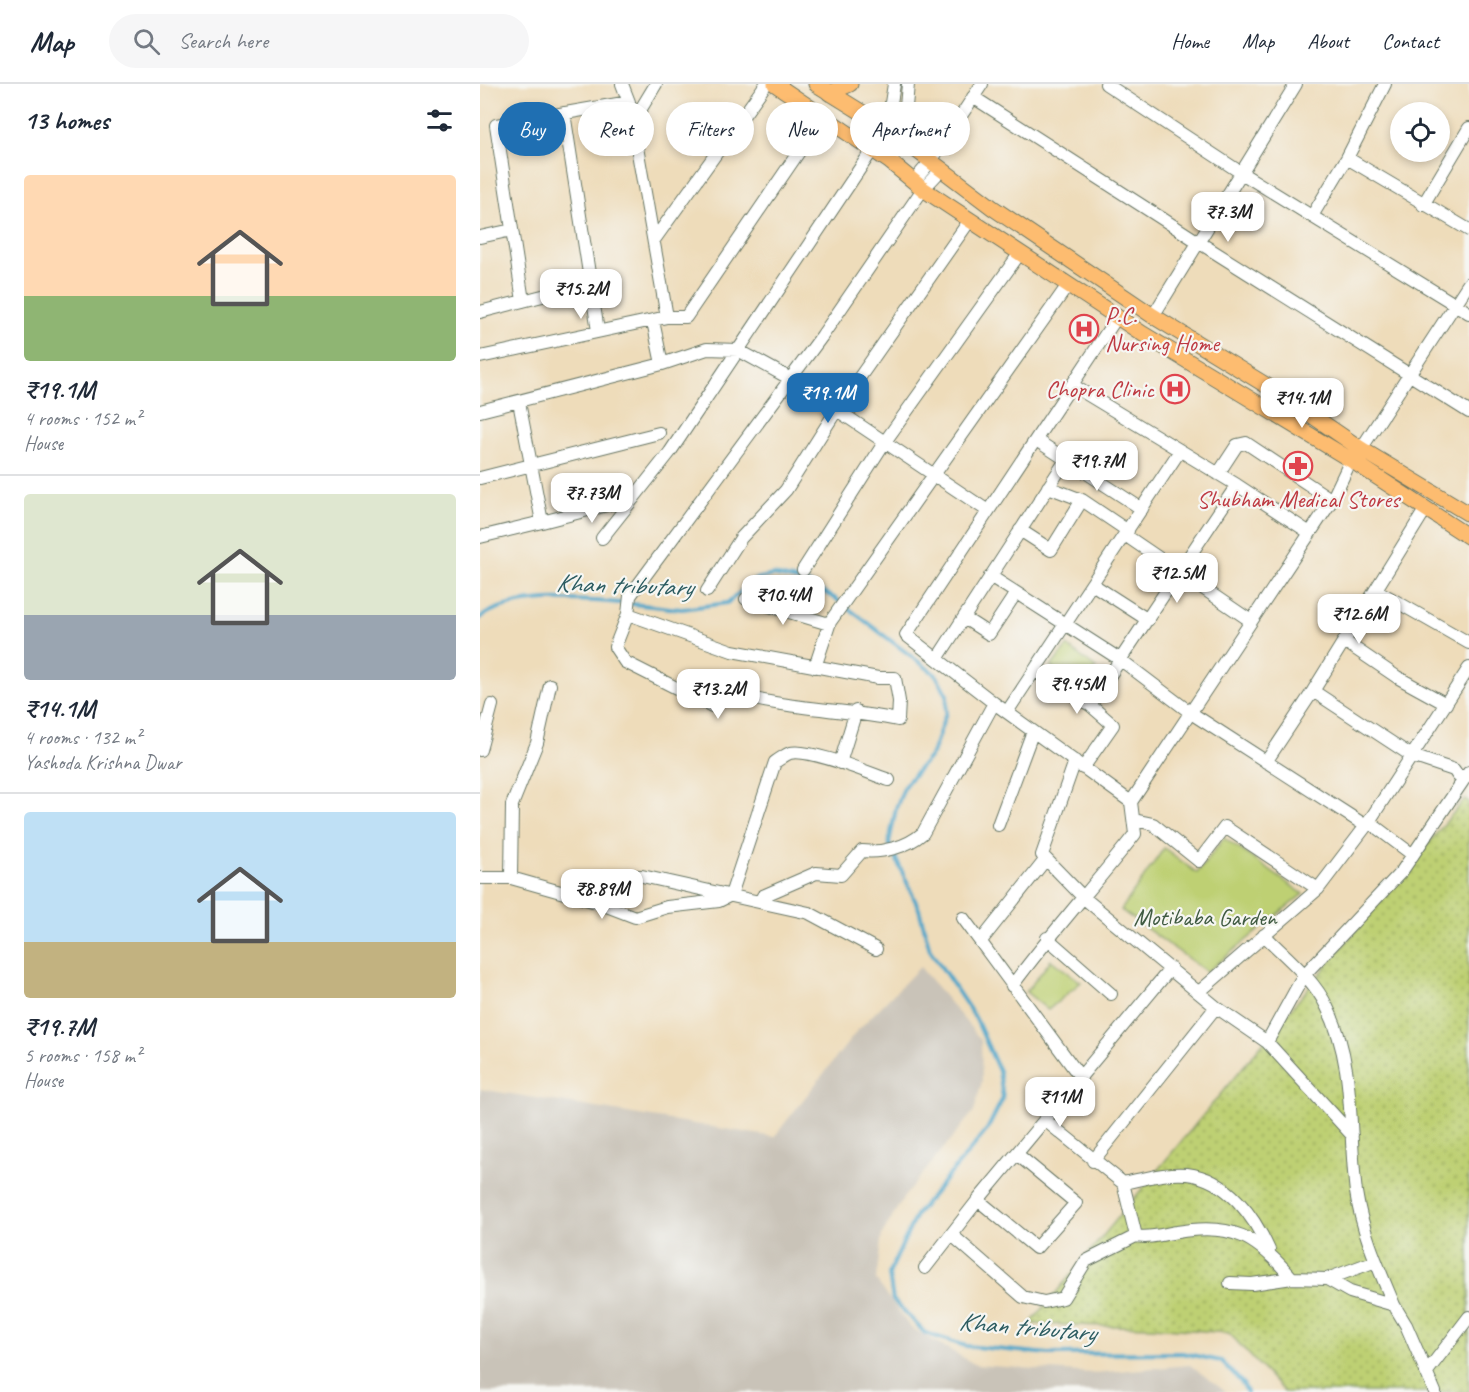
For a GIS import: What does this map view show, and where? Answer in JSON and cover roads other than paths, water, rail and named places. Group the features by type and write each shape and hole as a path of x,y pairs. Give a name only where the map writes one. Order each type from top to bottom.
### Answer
{"main road":[{"path":"775,84 803,102"},
{"path":"816,84 850,106"},
{"path":"829,93 850,84"},
{"path":"882,156 970,220 1117,317 1356,455 1469,513"},
{"path":"924,156 993,208 1153,316 1281,395 1425,510 1469,537"}],"street":[{"path":"622,84 629,102"},
{"path":"645,102 656,84"},
{"path":"654,240 766,84"},
{"path":"891,102 894,84"},
{"path":"906,102 908,84"},
{"path":"629,608 732,651 815,667 895,678 899,701 898,720 856,711 811,710 744,697 723,690 712,706 625,662 615,647 629,608 789,378 822,336 919,185 936,165 982,84"},
{"path":"1106,84 1243,174 1469,313"},
{"path":"1153,316 1243,174 1296,84"},
{"path":"1312,216 1347,158 1385,84"},
{"path":"973,97 1469,412"},
{"path":"498,125 496,125 498,138"},
{"path":"566,127 598,331"},
{"path":"1424,205 1469,128"},
{"path":"501,156 523,302"},
{"path":"639,156 667,317"},
{"path":"480,357 667,317 686,316 796,156"},
{"path":"602,538 670,452 868,156"},
{"path":"889,160 892,156"},
{"path":"1347,158 1469,230"},
{"path":"707,591 741,538 786,490 836,411 970,220"},
{"path":"480,237 512,230"},
{"path":"803,570 884,443 1020,253"},
{"path":"1012,986 1047,938 1084,898 1135,834 1131,802 1332,500 1356,455 1408,372 1469,283"},
{"path":"480,312 589,284"},
{"path":"815,667 829,624 1068,285"},
{"path":"1117,317 906,635 994,703 1131,802"},
{"path":"653,321 662,364"},
{"path":"480,411 662,364 707,349 738,350 789,378 988,511"},
{"path":"1072,385 1179,452 1237,484 1310,533"},
{"path":"519,402 542,522"},
{"path":"480,478 659,434"},
{"path":"1036,440 1142,509"},
{"path":"1218,474 1237,445 1246,442 1332,500"},
{"path":"1007,712 1179,452"},
{"path":"937,659 1066,460"},
{"path":"1090,705 1237,484"},
{"path":"1048,487 1082,500 1251,621"},
{"path":"480,537 634,498"},
{"path":"1020,530 1051,550 1082,500"},
{"path":"1266,762 1313,692 1425,510"},
{"path":"990,576 1121,660 1191,713 1413,855"},
{"path":"1092,584 1148,620"},
{"path":"1376,590 1469,643"},
{"path":"964,618 989,634 1016,593"},
{"path":"746,599 829,624"},
{"path":"1344,640 1397,677 1446,704"},
{"path":"1199,992 1318,890 1367,824 1469,668"},
{"path":"1035,671 1090,705 1113,725 1079,765 1042,855 1084,898 1216,1007 1267,1042 1352,1135"},
{"path":"511,878 512,805 537,743 550,685"},
{"path":"1313,692 1412,756 1454,771 1458,776 1467,774"},
{"path":"761,900 763,896 816,873 841,875 862,851 873,852 910,845 923,833 994,703"},
{"path":"480,750 492,705"},
{"path":"840,763 856,711"},
{"path":"998,825 1033,731"},
{"path":"480,878 511,878 596,902 635,917 667,907 719,901 731,895 775,762 790,753 840,763 889,780"},
{"path":"1267,1042 1304,975 1376,902 1413,855 1467,774"},
{"path":"1134,820 1153,824 1199,861 1225,827 1318,890"},
{"path":"981,941 1046,859"},
{"path":"596,902 606,876 642,876 761,900 809,913 876,949"},
{"path":"963,918 1081,1078"},
{"path":"1264,935 1304,975 1327,1006 1340,1040 1348,1079 1360,1214 1376,1261 1435,1392"},
{"path":"1047,938 1111,994"},
{"path":"925,1268 978,1200 1018,1155 1171,968"},
{"path":"1093,1161 1216,1007"},
{"path":"1046,1121 1123,1183 1136,1236"},
{"path":"978,1200 1036,1248 1076,1203 1018,1155"},
{"path":"1123,1183 1168,1174 1188,1174 1204,1179 1240,1203 1256,1223 1270,1252 1292,1278"},
{"path":"952,1235 1023,1297 1044,1302 1063,1298 1086,1261 1136,1236 1199,1228 1219,1228 1254,1241 1270,1252"},
{"path":"1230,1283 1251,1284 1292,1278 1327,1279 1376,1261"},
{"path":"1327,1279 1350,1292 1395,1305"},
{"path":"1426,1373 1469,1317"}],"waterway":[{"name":"Khan tributary","path":"480,618 498,608 548,600 606,602 682,609 727,603 756,579 773,575 806,582 836,599 936,675 947,695 946,713 932,754 905,785 896,808 889,843 919,909 930,950 976,1019 999,1071 1003,1098 987,1130 916,1215 889,1274 893,1300 925,1333 966,1346 1049,1354 1182,1353 1221,1361 1243,1384 1247,1392"}],"place":[{"name":"P.C. Nursing Home","path":"1084,329"},
{"name":"Chopra Clinic","path":"1175,389"},
{"name":"Shubham Medical Stores","path":"1298,466"}],"park label":[{"name":"Motibaba Garden","path":"1205,917"}]}
